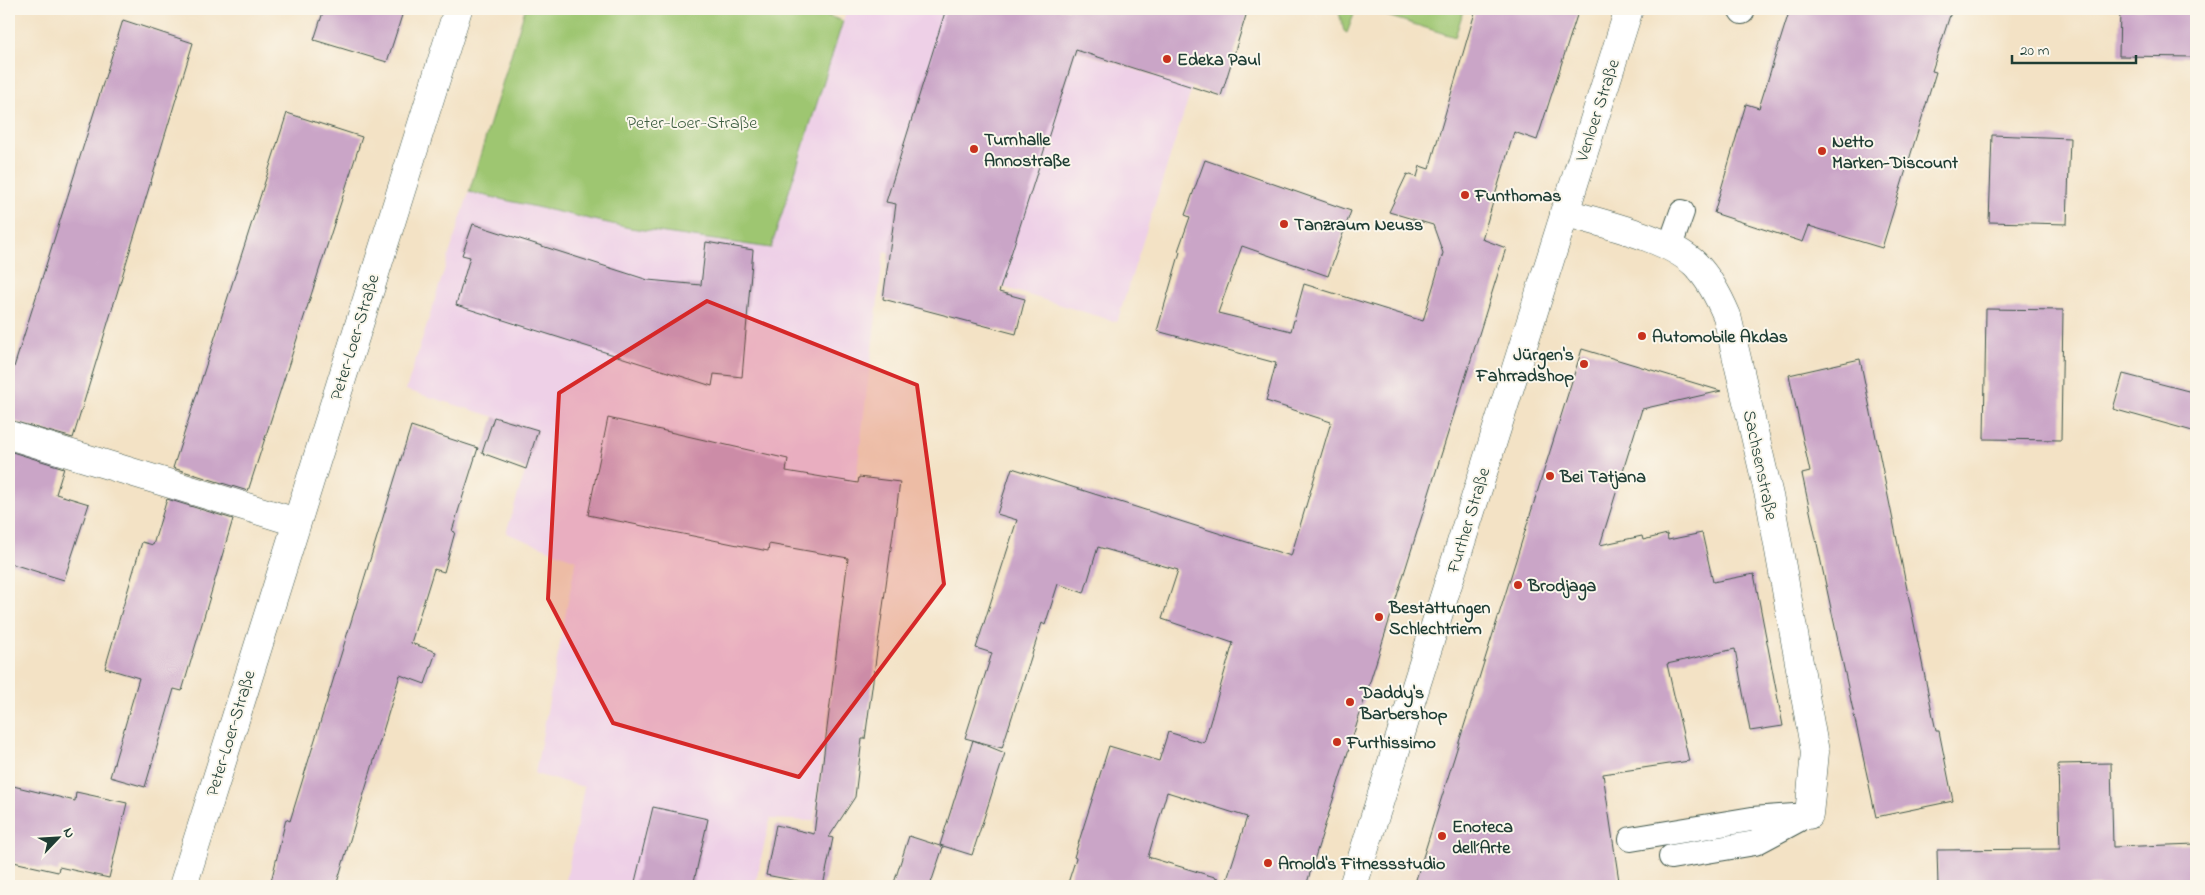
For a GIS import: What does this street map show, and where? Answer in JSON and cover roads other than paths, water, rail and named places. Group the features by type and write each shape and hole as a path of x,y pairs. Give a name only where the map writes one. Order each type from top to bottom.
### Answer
{"street":[{"name":"Peter-Loer-Straße","path":"182,886 458,9"},
{"name":"Venloer Straße","path":"1564,212 1629,9"},
{"name":"Sachsenstraße","path":"1564,212 1670,246 1695,264 1715,289 1727,316 1770,500 1815,752 1809,815"},
{"name":"Further Straße","path":"1353,886 1564,212"},
{"path":"9,435 296,522"}],"lane":[{"path":"1670,246 1682,212"},
{"path":"1631,839 1752,819 1809,815"},
{"path":"1671,857 1755,843 1809,815"}],"place":[{"name":"Edeka Paul","path":"1167,59"},
{"name":"Turnhalle Annostraße","path":"974,149"},
{"name":"Netto Marken-Discount","path":"1822,151"},
{"name":"Funthomas","path":"1465,195"},
{"name":"Tanzraum Neuss","path":"1284,224"},
{"name":"Automobile Akdas","path":"1642,336"},
{"name":"Jürgen's Fahrradshop","path":"1584,364"},
{"name":"Bei Tatjana","path":"1550,476"},
{"name":"Brodjaga","path":"1518,585"},
{"name":"Bestattungen Schlechtriem","path":"1379,617"},
{"name":"Daddy's Barbershop","path":"1350,702"},
{"name":"Furthissimo","path":"1337,742"},
{"name":"Enoteca dell´Arte","path":"1442,836"},
{"name":"Arnold's Fitnessstudio","path":"1268,863"}]}
